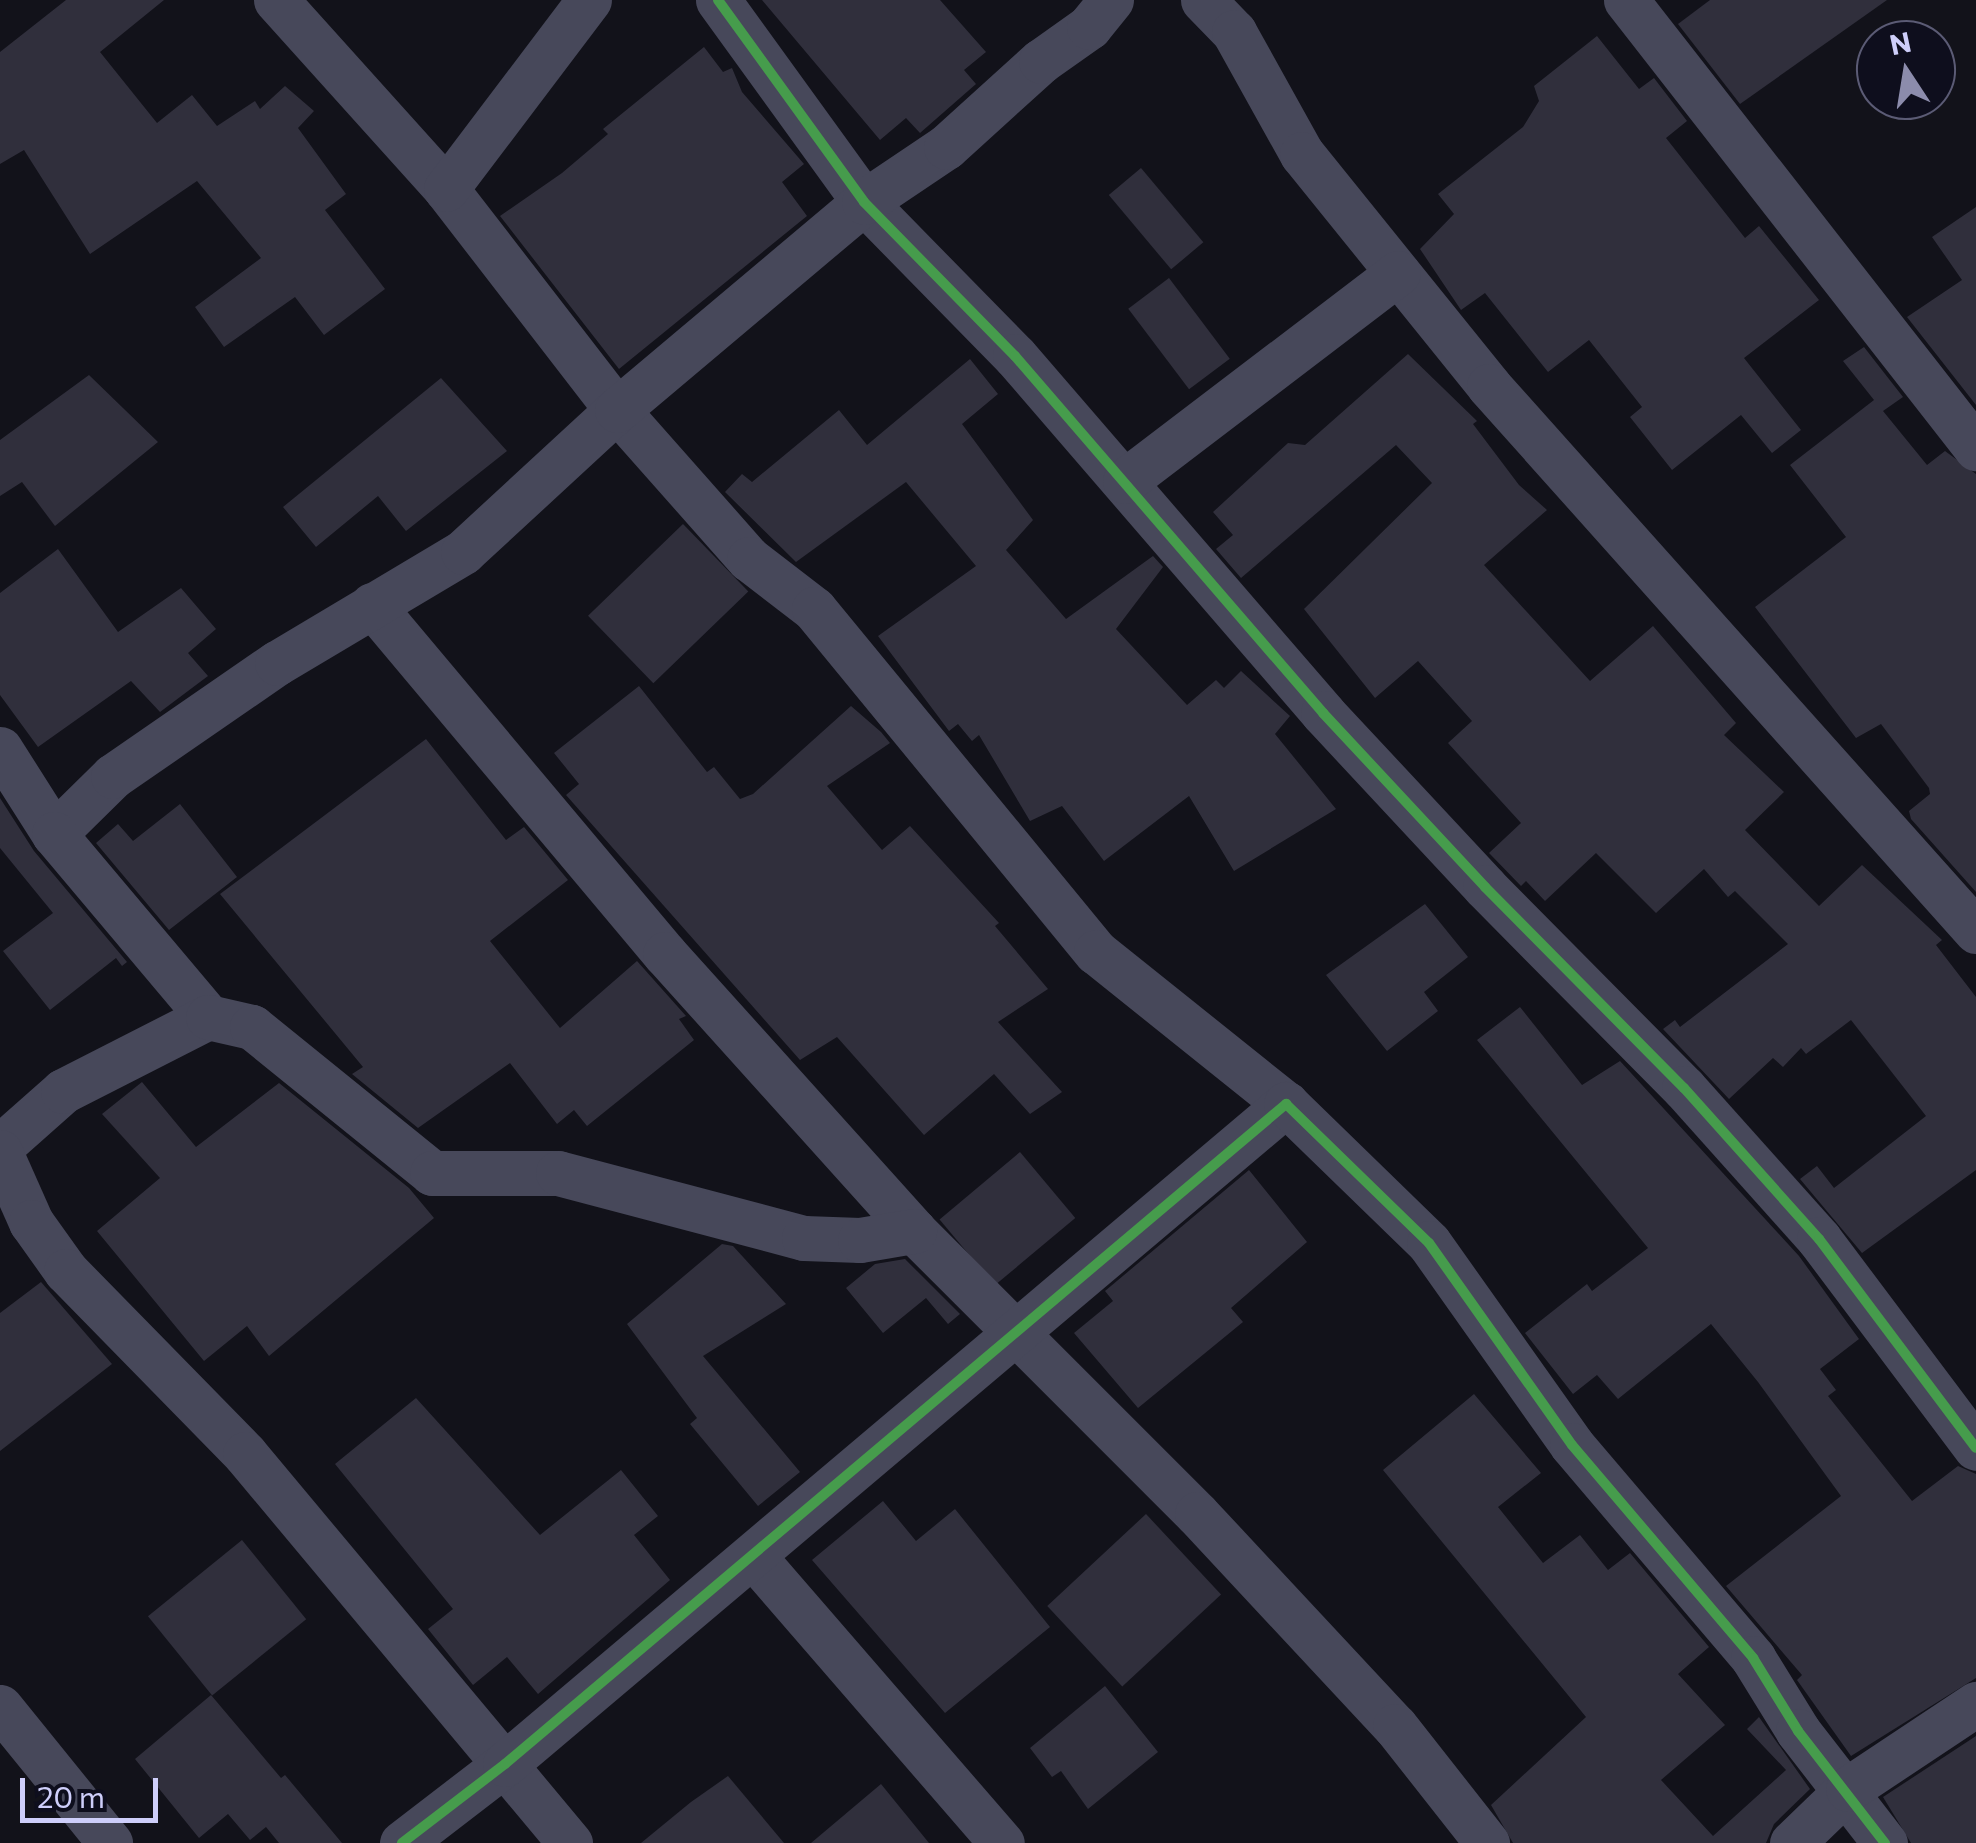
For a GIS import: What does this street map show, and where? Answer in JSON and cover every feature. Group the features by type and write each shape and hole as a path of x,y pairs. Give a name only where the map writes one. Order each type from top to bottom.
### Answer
{"street":[{"path":"276,0 446,189 617,410 750,559 814,609 1096,952 1286,1104 1374,1182 1429,1243 1572,1445 1753,1658 1798,1732 1848,1790 1885,1843"},
{"path":"446,189 590,0"},
{"path":"718,0 864,202 1015,356 1323,713 1684,1088 1819,1239 1976,1448"},
{"path":"54,834 113,776 372,605 463,552 617,410 864,202 946,147 1041,61 1089,27 1111,0"},
{"path":"1203,0 1234,32 1302,154 1489,386 1976,930"},
{"path":"1626,0 1976,448"},
{"path":"1125,481 1398,273"},
{"path":"372,605 665,954 914,1230 1395,1726 1488,1843"},
{"path":"0,749 54,834 208,1017 252,1028 432,1173 558,1173 804,1238 860,1240 914,1230"},
{"path":"208,1017 63,1091 0,1149 31,1222 66,1271 244,1454 570,1843"},
{"path":"402,1843 505,1764 1286,1104"},
{"path":"753,1556 1002,1843"},
{"path":"1792,1843 1848,1790 1976,1704"},
{"path":"0,1708 110,1843"}],"building":[{"path":"66,0 164,0 100,52 157,123 192,95 217,126 255,101 260,109 285,86 314,111 298,128 346,194 325,210 385,289 324,335 295,297 224,347 195,307 261,258 197,181 90,254 24,150 0,164 0,52"},
{"path":"762,0 940,0 986,52 964,70 976,84 920,133 906,118 880,140"},
{"path":"1710,0 1887,0 1740,104 1678,24"},
{"path":"1597,36 1639,89 1654,78 1687,121 1666,138 1745,238 1759,226 1819,300 1744,358 1801,430 1772,453 1741,415 1672,470 1630,417 1642,407 1589,340 1548,372 1485,293 1461,310 1420,249 1454,214 1438,194 1523,127 1539,101 1534,86"},
{"path":"704,47 723,72 732,68 742,92 804,164 782,182 807,216 619,369 500,216 562,173 608,134 603,129"},
{"path":"1141,168 1203,242 1171,269 1109,195"},
{"path":"1976,207 1976,405 1907,317 1962,280 1932,237"},
{"path":"1169,278 1230,359 1189,389 1128,309"},
{"path":"1864,347 1903,397 1883,411 1927,465 1945,451 1976,474 1976,892 1911,819 1909,811 1930,794 1929,788 1881,724 1856,738 1755,607 1846,537 1790,465 1874,400 1843,361"},
{"path":"1408,354 1477,421 1473,424 1519,485 1547,510 1484,565 1590,681 1653,626 1736,723 1724,735 1784,792 1745,830 1819,906 1862,865 1942,940 1936,945 1976,997 1976,1170 1862,1253 1800,1179 1817,1166 1834,1188 1926,1116 1851,1020 1806,1054 1801,1048 1783,1067 1773,1058 1729,1099 1663,1029 1675,1020 1680,1027 1788,944 1735,891 1728,897 1704,869 1656,913 1596,853 1545,901 1526,881 1521,886 1489,853 1521,823 1448,743 1472,721 1418,661 1375,698 1304,609 1432,483 1396,445 1241,578 1216,549 1233,535 1213,512 1288,443 1305,445"},
{"path":"970,359 998,394 962,424 1033,520 1006,550 1066,619 1153,556 1163,567 1116,629 1187,705 1216,680 1224,688 1241,671 1290,716 1275,734 1336,809 1234,871 1189,796 1104,861 1062,806 1030,821 979,735 972,741 958,724 949,731 878,636 976,566 906,482 796,562 725,492 742,474 752,482 839,410 867,445"},
{"path":"89,375 158,442 55,526 22,482 0,496 0,440"},
{"path":"441,378 507,451 406,531 378,496 316,547 283,507"},
{"path":"683,524 748,592 653,683 588,616"},
{"path":"58,549 118,632 181,588 216,629 188,653 208,676 160,712 131,681 38,747 0,695 0,593"},
{"path":"639,686 707,772 714,767 740,799 753,794 851,706 881,732 890,743 827,786 882,850 910,826 999,923 995,926 1048,989 998,1022 1062,1092 1030,1114 994,1074 924,1135 837,1037 800,1060 566,795 579,784 554,753"},
{"path":"426,739 506,840 524,827 568,880 490,941 560,1028 637,961 686,1016 679,1019 694,1040 587,1126 574,1110 557,1124 510,1063 418,1128 352,1074 363,1067 220,894"},
{"path":"0,798 34,851 127,962 122,966 116,958 50,1010 3,951 53,913 0,848"},
{"path":"180,804 237,877 169,930 96,843 118,824 133,841"},
{"path":"1425,904 1468,957 1424,992 1438,1011 1387,1051 1326,975"},
{"path":"1520,1007 1582,1085 1620,1061 1799,1256 1859,1339 1820,1369 1836,1390 1828,1396 1912,1501 1958,1466 1976,1474 1976,1678 1851,1756 1797,1680 1802,1675 1726,1586 1841,1496 1758,1382 1711,1324 1618,1399 1597,1375 1573,1394 1525,1333 1587,1284 1592,1291 1648,1248 1477,1040"},
{"path":"142,1082 196,1147 279,1083 409,1188 434,1218 269,1356 247,1326 204,1361 97,1231 160,1178 102,1114"},
{"path":"1020,1152 1075,1218 995,1285 940,1219"},
{"path":"1249,1170 1307,1242 1231,1308 1243,1322 1138,1408 1074,1333 1113,1301 1105,1291"},
{"path":"722,1244 733,1246 786,1304 703,1356 800,1472 758,1506 690,1424 697,1418 627,1324"},
{"path":"905,1259 960,1314 948,1324 926,1298 883,1333 846,1288 875,1264"},
{"path":"41,1282 112,1364 0,1451 0,1313"},
{"path":"1474,1394 1541,1473 1498,1507 1543,1563 1580,1535 1608,1570 1630,1553 1709,1647 1678,1674 1725,1725 1661,1780 1713,1836 1786,1770 1747,1729 1759,1717 1810,1789 1774,1824 1766,1843 1513,1843 1491,1805 1586,1717 1383,1470"},
{"path":"416,1398 540,1535 621,1470 658,1516 634,1535 670,1580 538,1694 507,1657 473,1685 428,1629 453,1609 335,1464"},
{"path":"883,1501 916,1541 955,1509 1050,1627 945,1713 812,1560"},
{"path":"1146,1514 1221,1594 1122,1687 1047,1606"},
{"path":"242,1540 306,1619 212,1695 148,1616"},
{"path":"1105,1686 1158,1752 1088,1809 1061,1771 1052,1777 1030,1748"},
{"path":"211,1695 342,1843 279,1843 266,1827 250,1840 228,1814 199,1838 135,1759"},
{"path":"1976,1736 1976,1843 1911,1843 1883,1797"},
{"path":"728,1776 784,1843 641,1843 691,1802"},
{"path":"881,1784 929,1843 811,1843"}],"cycle path":[{"path":"718,0 864,202 1015,356 1323,713 1485,887 1684,1088 1819,1239 1976,1448"},
{"path":"402,1843 505,1764 1286,1104 1429,1243 1572,1445 1753,1658 1798,1731 1885,1843"}]}
